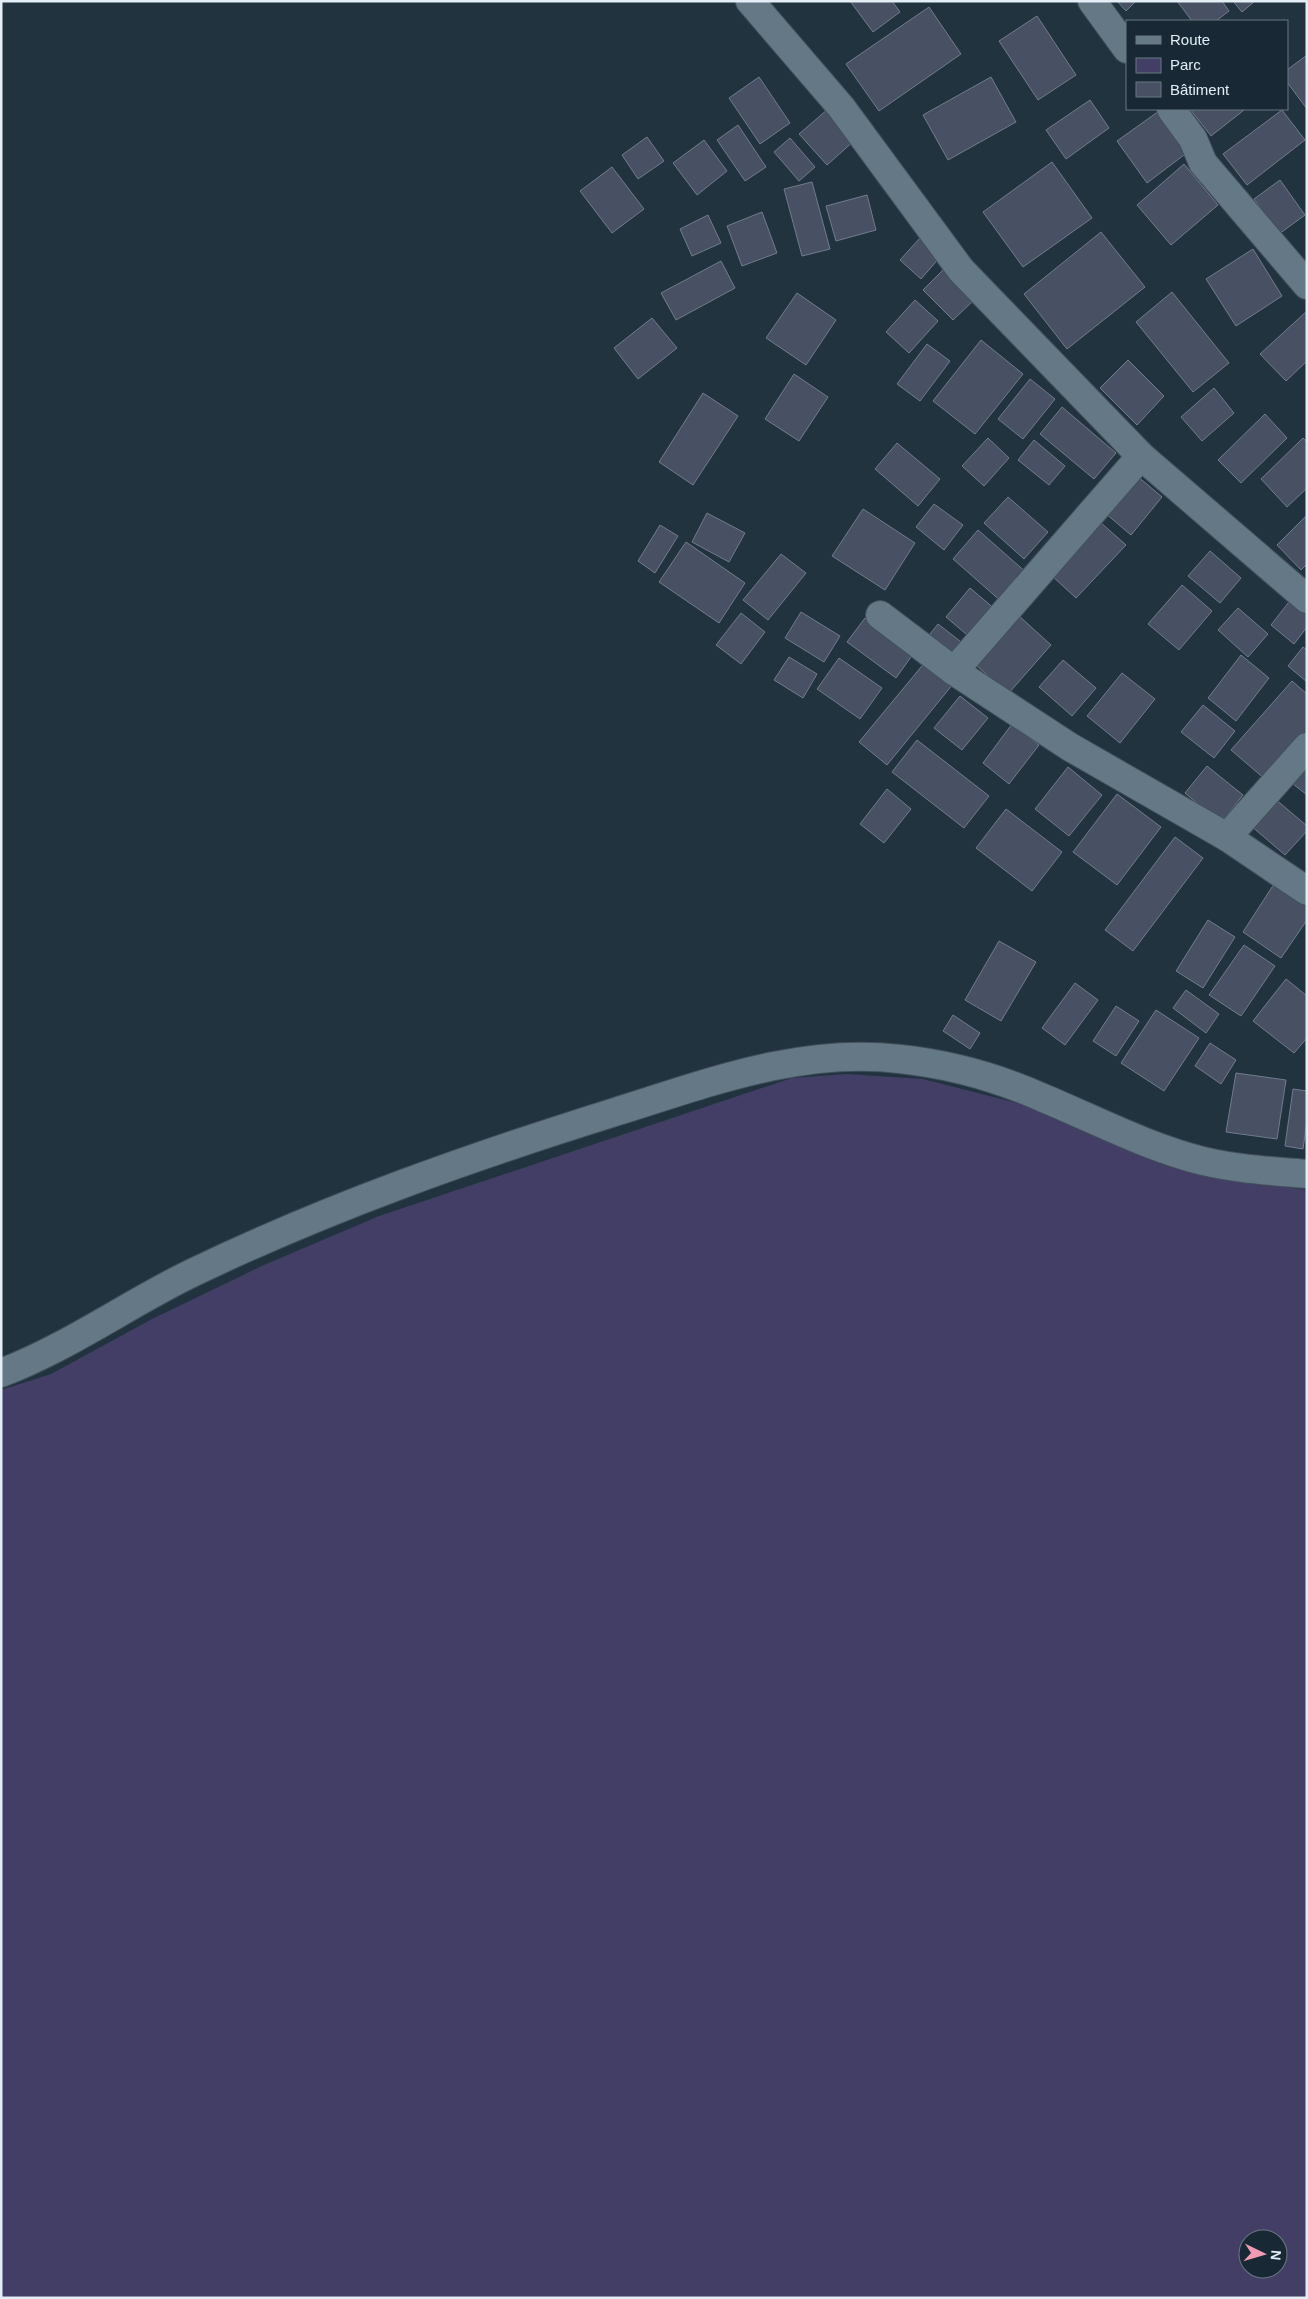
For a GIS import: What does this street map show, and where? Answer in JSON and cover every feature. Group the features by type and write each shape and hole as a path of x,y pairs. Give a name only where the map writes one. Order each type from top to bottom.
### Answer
{"street":[{"path":"750,1 841,107 961,270 1141,456 1307,599"},
{"path":"1092,1 1126,48"},
{"path":"1172,110 1193,139 1204,163 1307,285"},
{"path":"954,671 1141,456"},
{"path":"880,615 954,671 1070,747 1227,837 1307,891"},
{"path":"1227,837 1307,747"},
{"path":"1,1373 82,1336 190,1274 355,1202 433,1172 582,1122 748,1071 781,1063 865,1056 903,1059 1005,1083 1115,1129 1203,1161 1307,1174"}],"green space":[{"path":"846,1074 923,1079 1017,1103 1077,1124 1196,1174 1307,1190 1307,2298 1,2298 1,1390 51,1374 152,1319 264,1265 379,1216 792,1078"}],"building":[{"path":"850,1 892,1 900,12 873,32"},
{"path":"1117,1 1136,1 1126,11"},
{"path":"1177,1 1222,1 1229,11 1217,20 1191,20"},
{"path":"1233,1 1255,1 1242,12"},
{"path":"929,7 961,54 879,111 846,64"},
{"path":"1037,16 1076,75 1038,100 999,41"},
{"path":"1307,55 1307,109 1288,83 1288,69"},
{"path":"759,77 790,123 760,144 729,98"},
{"path":"991,77 1016,122 948,160 923,115"},
{"path":"1090,100 1109,128 1066,159 1046,130"},
{"path":"828,109 855,140 827,165 799,134"},
{"path":"1191,110 1244,110 1211,136"},
{"path":"1282,110 1305,140 1247,185 1223,154"},
{"path":"1159,111 1188,152 1147,183 1117,141"},
{"path":"738,125 766,167 745,181 717,140"},
{"path":"647,137 664,161 638,179 622,155"},
{"path":"790,138 815,167 799,181 774,152"},
{"path":"704,140 727,171 697,195 673,163"},
{"path":"1052,162 1092,218 1023,267 983,212"},
{"path":"1184,164 1218,205 1171,245 1137,205"},
{"path":"612,167 644,209 612,233 580,191"},
{"path":"1280,180 1305,215 1279,234 1254,199"},
{"path":"812,182 830,249 802,256 784,189"},
{"path":"867,195 876,230 836,241 826,206"},
{"path":"762,212 777,253 742,266 727,226"},
{"path":"708,215 721,243 692,256 680,229"},
{"path":"1101,232 1145,287 1067,349 1024,294"},
{"path":"920,238 940,257 921,279 900,260"},
{"path":"1253,249 1282,296 1236,326 1206,279"},
{"path":"721,261 735,288 676,320 661,293"},
{"path":"945,268 975,299 953,320 923,290"},
{"path":"1172,292 1229,363 1193,392 1136,322"},
{"path":"797,293 836,320 806,365 766,338"},
{"path":"915,300 938,321 909,353 886,332"},
{"path":"1307,311 1307,361 1286,381 1260,354"},
{"path":"652,318 677,348 638,379 614,348"},
{"path":"981,340 1023,374 975,434 933,401"},
{"path":"927,344 950,361 920,401 897,384"},
{"path":"1128,360 1164,396 1137,425 1100,388"},
{"path":"794,374 828,397 799,441 765,419"},
{"path":"1030,379 1055,399 1023,439 998,419"},
{"path":"1214,388 1234,413 1202,441 1181,417"},
{"path":"703,393 738,416 693,485 659,462"},
{"path":"1062,407 1116,453 1094,479 1040,434"},
{"path":"1265,414 1287,438 1241,483 1218,460"},
{"path":"988,438 1009,458 984,486 962,466"},
{"path":"1303,438 1307,442 1307,488 1287,507 1261,479"},
{"path":"1034,440 1065,466 1049,485 1018,460"},
{"path":"897,443 940,479 918,506 875,469"},
{"path":"1136,475 1162,497 1131,535 1105,513"},
{"path":"1008,497 1048,532 1024,559 984,523"},
{"path":"934,504 963,525 944,550 916,527"},
{"path":"863,509 915,543 885,590 832,556"},
{"path":"707,513 745,533 729,562 692,542"},
{"path":"1307,515 1307,564 1301,570 1277,545"},
{"path":"1100,522 1126,545 1076,598 1051,575"},
{"path":"660,525 678,536 655,573 638,561"},
{"path":"978,530 1028,574 1003,603 953,559"},
{"path":"686,542 745,583 719,623 659,582"},
{"path":"1210,551 1241,578 1220,603 1188,576"},
{"path":"781,554 806,573 768,620 743,600"},
{"path":"1182,585 1212,611 1179,650 1148,624"},
{"path":"970,588 996,610 972,639 946,617"},
{"path":"1292,598 1307,609 1307,627 1294,644 1271,625"},
{"path":"1238,608 1268,634 1248,657 1218,630"},
{"path":"801,612 840,636 824,662 785,638"},
{"path":"741,613 765,632 741,664 716,645"},
{"path":"1018,615 1051,645 1008,694 975,664"},
{"path":"865,618 913,654 896,678 847,642"},
{"path":"938,624 965,645 953,661 926,639"},
{"path":"1303,647 1307,650 1307,682 1288,666"},
{"path":"1241,655 1269,678 1236,721 1208,698"},
{"path":"789,657 817,674 803,698 774,680"},
{"path":"839,658 882,688 860,719 817,689"},
{"path":"1063,660 1096,688 1072,716 1039,687"},
{"path":"926,661 953,684 887,765 859,742"},
{"path":"1122,673 1155,699 1120,743 1087,716"},
{"path":"1292,681 1307,694 1307,733 1266,780 1231,750"},
{"path":"960,696 988,718 962,750 934,728"},
{"path":"1203,705 1235,731 1214,758 1181,732"},
{"path":"1012,724 1039,745 1009,784 983,763"},
{"path":"917,740 989,796 964,828 892,772"},
{"path":"1307,765 1307,795 1293,784"},
{"path":"1207,766 1243,795 1221,823 1185,793"},
{"path":"1068,767 1102,795 1069,836 1035,809"},
{"path":"887,789 911,809 884,843 860,824"},
{"path":"1117,794 1161,827 1117,885 1073,852"},
{"path":"1274,798 1307,826 1307,831 1285,855 1250,825"},
{"path":"1006,809 1062,852 1032,891 976,848"},
{"path":"1175,837 1203,858 1133,951 1105,930"},
{"path":"1274,884 1307,906 1307,920 1281,958 1243,932"},
{"path":"1208,920 1235,937 1203,988 1176,971"},
{"path":"999,941 1036,962 1001,1021 965,1000"},
{"path":"1244,945 1275,966 1241,1016 1209,995"},
{"path":"1286,979 1307,996 1307,1038 1294,1053 1253,1021"},
{"path":"1075,983 1098,1000 1065,1045 1042,1028"},
{"path":"1186,990 1219,1014 1206,1033 1173,1008"},
{"path":"1116,1006 1139,1021 1116,1056 1093,1041"},
{"path":"1156,1010 1199,1038 1164,1091 1121,1063"},
{"path":"953,1015 980,1033 970,1049 943,1031"},
{"path":"1210,1043 1236,1060 1221,1084 1195,1066"},
{"path":"1236,1073 1286,1080 1277,1139 1226,1132"},
{"path":"1293,1089 1307,1091 1307,1121 1303,1149 1285,1146"}]}
